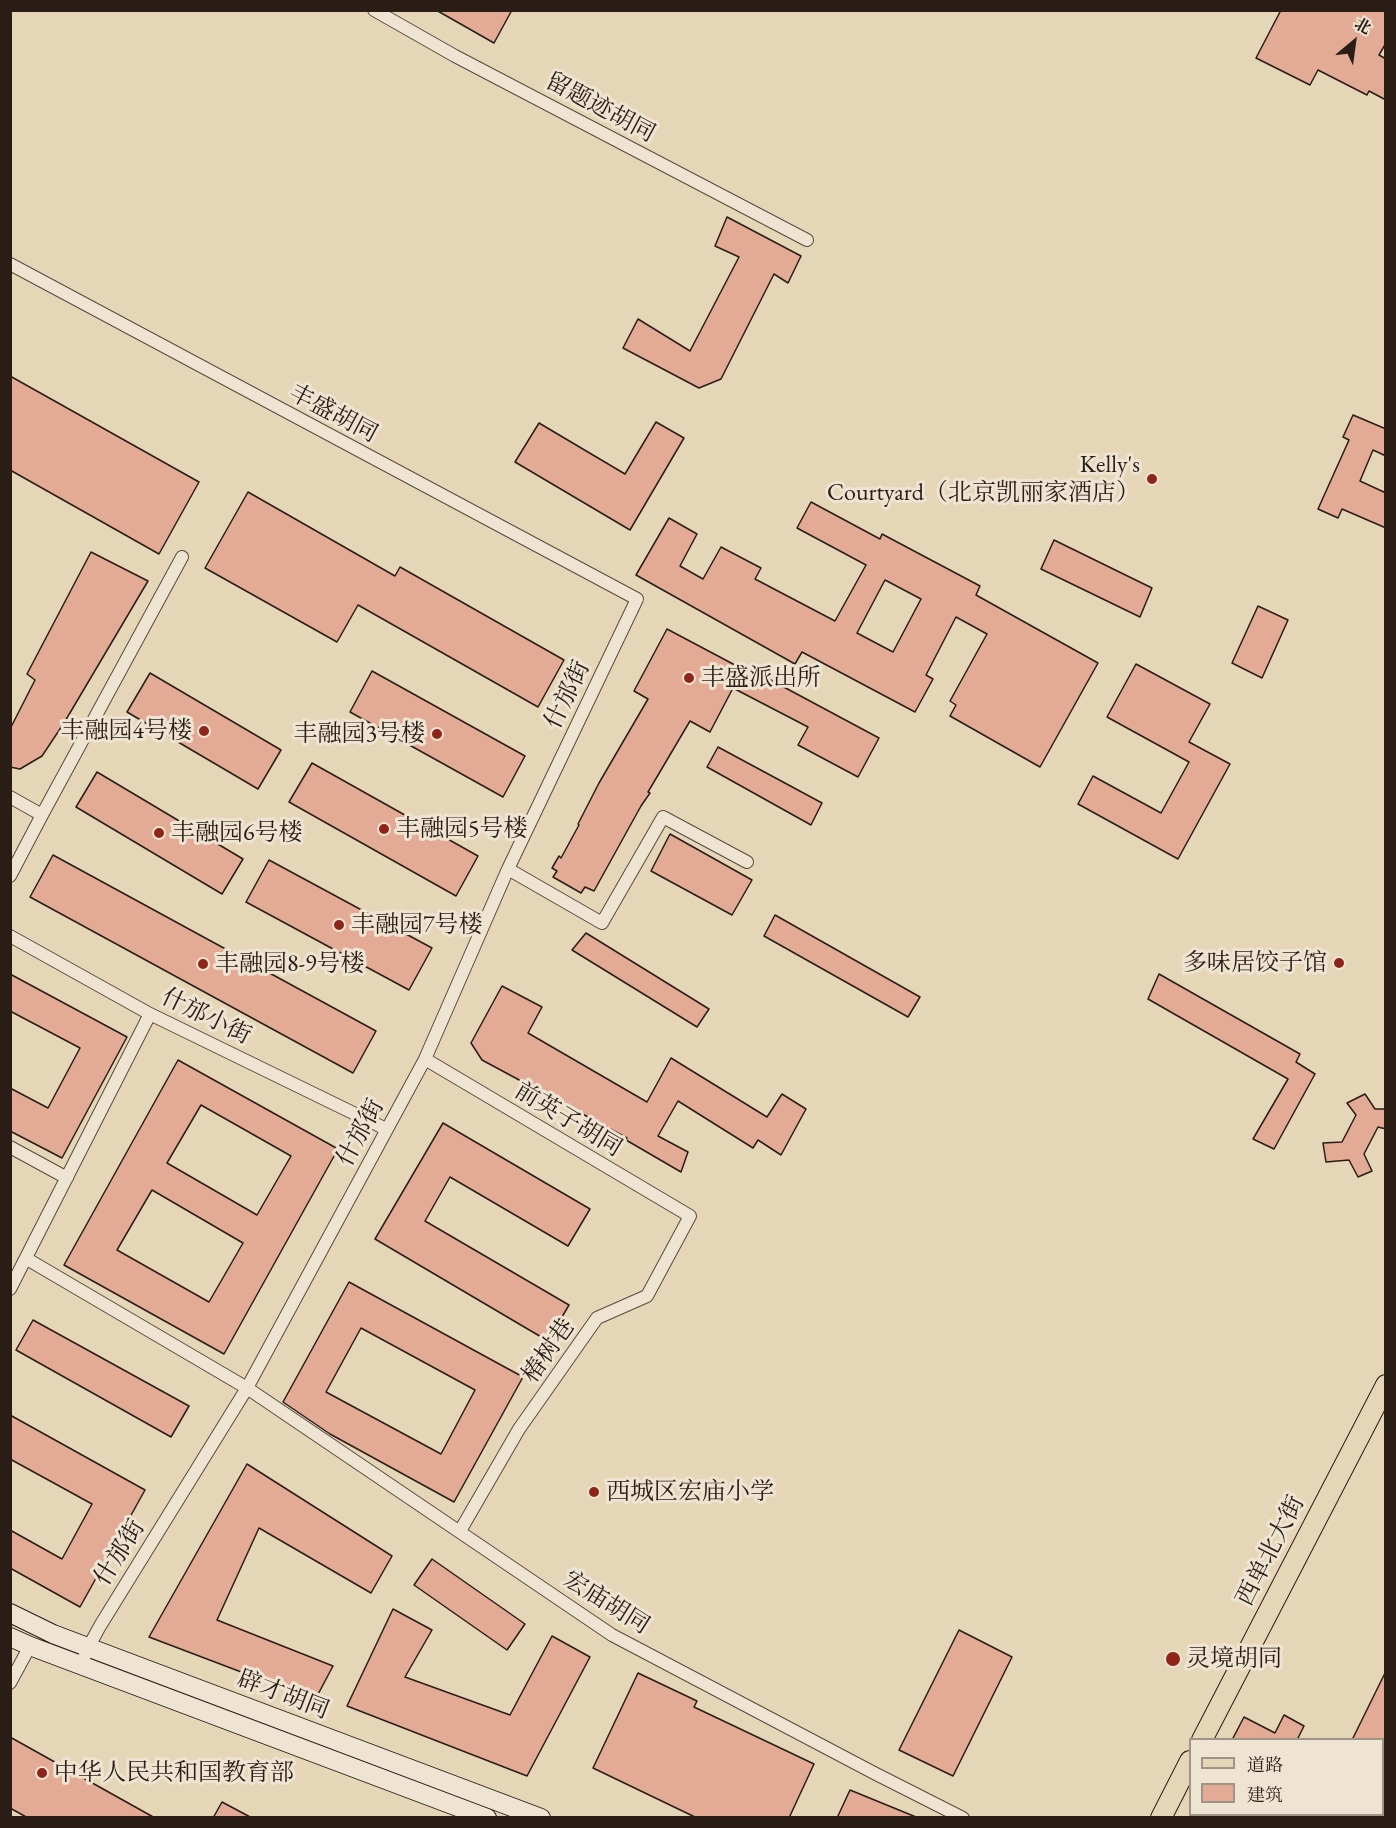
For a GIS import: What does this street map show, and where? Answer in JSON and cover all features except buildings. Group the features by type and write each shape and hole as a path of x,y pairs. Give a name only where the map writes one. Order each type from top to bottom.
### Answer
{"main road":[{"name":"西单北大街","path":"1203,1738 1386,1385"},
{"name":"辟才胡同","path":"10,1613 88,1648 541,1818"},
{"name":"辟才胡同","path":"10,1636 30,1646 487,1818"},
{"path":"1161,1818 1189,1765"}],"street":[{"name":"留题迹胡同","path":"374,10 455,56 807,240"},
{"name":"丰盛胡同","path":"10,264 637,599"},
{"path":"10,876 182,557"},
{"name":"什邡街","path":"81,1665 88,1648 247,1388 425,1059 508,869 637,599"},
{"path":"10,796 42,815"},
{"path":"508,869 602,923 663,817 747,862"},
{"name":"什邡小街","path":"10,936 150,1014 386,1129"},
{"path":"10,1289 150,1014"},
{"name":"前英子胡同","path":"425,1059 690,1216"},
{"path":"10,1147 67,1178"},
{"name":"椿树巷","path":"460,1531 519,1429 597,1318 646,1296 690,1216"},
{"name":"宏庙胡同","path":"27,1259 247,1388 612,1635 963,1818"},
{"path":"10,1683 30,1646"}],"place":[{"name":"Kelly's Courtyard（北京凯丽家酒店）","path":"1152,479"},
{"name":"丰盛派出所","path":"689,678"},
{"name":"丰融园4号楼","path":"204,731"},
{"name":"丰融园3号楼","path":"437,734"},
{"name":"丰融园5号楼","path":"384,829"},
{"name":"丰融园6号楼","path":"159,833"},
{"name":"丰融园7号楼","path":"339,925"},
{"name":"多味居饺子馆","path":"1339,963"},
{"name":"丰融园8-9号楼","path":"203,964"},
{"name":"西城区宏庙小学","path":"594,1492"},
{"name":"灵境胡同","path":"1173,1659"},
{"name":"中华人民共和国教育部","path":"42,1773"}]}
